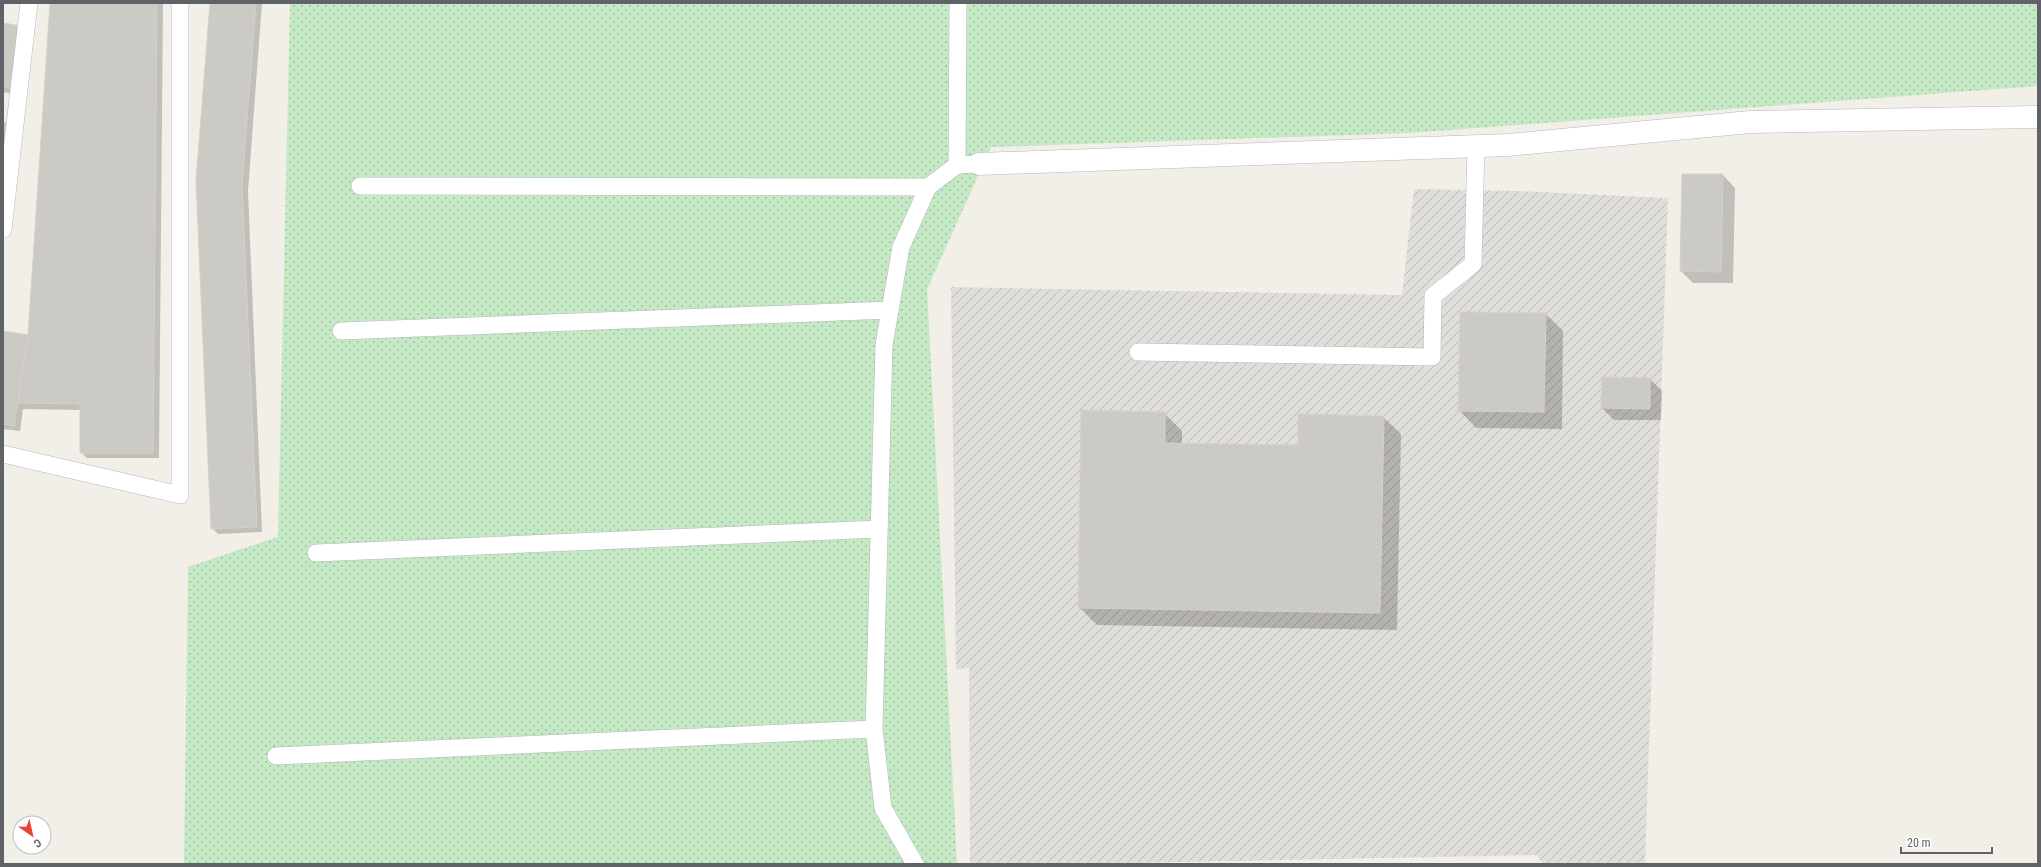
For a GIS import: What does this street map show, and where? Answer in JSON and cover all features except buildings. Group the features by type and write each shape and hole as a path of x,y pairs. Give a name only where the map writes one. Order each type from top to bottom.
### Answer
{"street":[{"path":"980,164 1476,146 1750,122 2038,117"}],"lane":[{"path":"3,229 10,103 29,3"},
{"path":"3,454 180,495 180,3"},
{"path":"957,165 958,3"},
{"path":"1138,352 1432,357 1433,296 1473,264 1476,146"},
{"path":"915,864 883,808 874,729 884,345 901,247 928,187 957,165 980,164"},
{"path":"360,186 928,187"},
{"path":"341,331 890,310"},
{"path":"316,553 879,529"},
{"path":"276,756 874,729"}],"shaded area":[{"path":"1414,189 1518,191 1668,198 1645,864 1543,864 1537,855 1079,864 970,864 969,668 956,669 951,287 1402,295"}],"green space":[{"path":"290,3 2038,3 2038,86 1410,133 991,147 927,289 957,864 184,864 188,567 278,537"}]}
